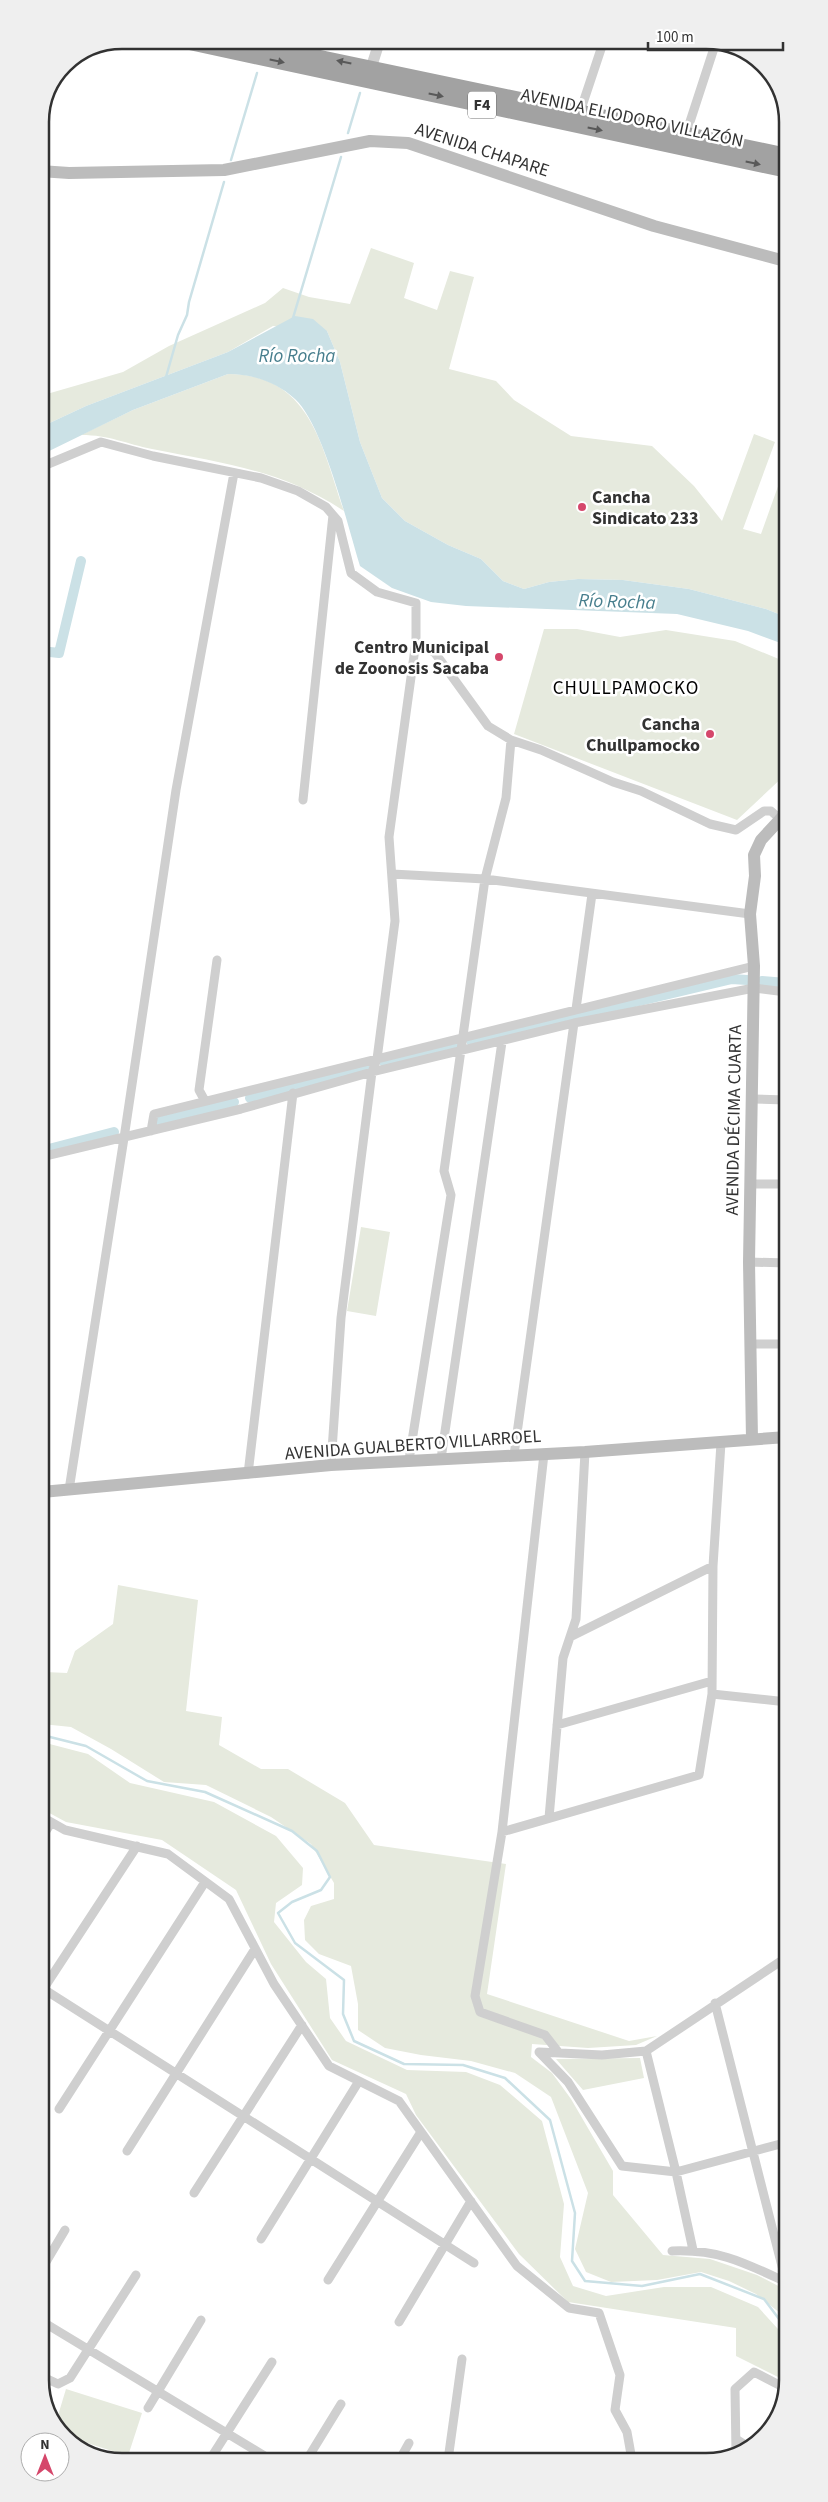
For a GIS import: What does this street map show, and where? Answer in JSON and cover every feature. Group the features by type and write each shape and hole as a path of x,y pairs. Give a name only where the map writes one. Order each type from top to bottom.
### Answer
{"highway":[{"name":"AVENIDA ELIODORO VILLAZÓN","path":"220,49 779,169"},
{"name":"AVENIDA ELIODORO VILLAZÓN","path":"289,49 580,112 779,151"}],"main road":[{"name":"AVENIDA CHAPARE","path":"49,172 69,173 224,170 370,141 408,144 654,226 779,259"},
{"name":"AVENIDA DÉCIMA CUARTA","path":"752,1439 749,1262 754,966 750,914 755,876 754,856 761,840 779,820"},
{"name":"AVENIDA GUALBERTO VILLARROEL","path":"49,1491 331,1465 586,1452 779,1437"}],"street":[{"path":"368,67 371,49"},
{"path":"368,67 376,49"},
{"path":"580,112 601,49"},
{"path":"686,134 714,49"},
{"path":"49,463 101,442 153,456 260,478 298,491 326,507 338,521 351,573 377,592 416,603 416,641 389,837 395,921 377,1059 372,1072 341,1318 331,1465"},
{"path":"69,1490 176,790 234,473"},
{"path":"303,800 333,515"},
{"path":"416,641 435,653 488,726 511,740 541,750 613,782 640,791 710,824 736,830 764,811 779,814"},
{"path":"410,1460 451,1195 444,1171 485,879 506,798 511,740"},
{"path":"392,874 485,879 750,914"},
{"path":"576,1009 592,894"},
{"path":"205,1101 199,1090 217,960"},
{"path":"151,1131 154,1114 754,966"},
{"path":"49,1155 241,1109 372,1072 574,1023 754,988 779,991"},
{"path":"514,1455 574,1023"},
{"path":"441,1459 502,1042"},
{"path":"248,1474 293,1093"},
{"path":"752,1099 779,1100"},
{"path":"750,1184 779,1184"},
{"path":"749,1262 779,1263"},
{"path":"750,1344 779,1344"},
{"path":"502,1832 699,1775 712,1694 713,1566 721,1443"},
{"path":"549,1818 563,1658 576,1619 586,1452"},
{"path":"544,1454 502,1832 475,1996 480,2012 546,2035 559,2053"},
{"path":"570,1637 713,1566"},
{"path":"557,1725 712,1680"},
{"path":"712,1694 779,1701"},
{"path":"49,1825 51,1822 65,1830 168,1854 228,1899 274,1984 329,2066 399,2102 517,2266 569,2308 599,2313 620,2375 615,2410 627,2432 631,2453"},
{"path":"49,1980 137,1846"},
{"path":"59,2109 205,1882"},
{"path":"127,2151 255,1948"},
{"path":"779,1962 715,2003 646,2051 602,2055 539,2052 568,2082 622,2166 676,2172 779,2145"},
{"path":"49,1993 474,2263"},
{"path":"715,2003 779,2254"},
{"path":"194,2193 302,2025"},
{"path":"646,2051 693,2250"},
{"path":"261,2239 359,2081"},
{"path":"328,2280 421,2132"},
{"path":"399,2322 471,2201"},
{"path":"49,2257 65,2230"},
{"path":"672,2251 693,2250 735,2258 779,2279"},
{"path":"49,2380 58,2384 70,2378 136,2275"},
{"path":"148,2408 201,2320"},
{"path":"49,2326 260,2453"},
{"path":"449,2453 462,2359"},
{"path":"214,2453 272,2362"},
{"path":"736,2447 735,2389 754,2372 779,2385"},
{"path":"311,2453 341,2404"},
{"path":"736,2439 743,2443"},
{"path":"403,2453 409,2443"}],"shaded area":[{"path":"371,248 414,263 404,298 437,310 450,271 474,277 449,369 496,381 514,400 571,436 652,446 694,486 722,521 754,434 775,442 743,529 761,534 779,484 779,614 766,609 689,589 623,580 578,579 549,582 524,589 503,581 481,559 448,545 405,521 382,498 360,442 340,362 327,331 273,326 228,352 86,406 49,423 49,393 123,372 169,346 265,303 283,288 309,297 350,304"},
{"path":"228,374 256,377 278,387 295,401 309,419 320,440 344,511 297,486 251,470 109,438 81,435 133,410"},
{"path":"544,629 577,629 620,637 666,630 735,641 779,659 779,781 737,820 514,734"},
{"path":"361,1227 390,1232 376,1316 347,1311"},
{"path":"118,1585 198,1600 186,1711 222,1717 219,1745 261,1769 288,1769 345,1803 374,1845 506,1864 487,1994 629,2041 657,2036 636,2045 588,2048 532,2044 531,2057 552,2073 571,2099 613,2171 613,2195 663,2255 710,2259 757,2275 779,2286 779,2312 756,2294 729,2281 701,2272 657,2280 611,2282 586,2272 575,2249 588,2193 551,2097 515,2073 471,2061 421,2055 385,2048 358,2030 358,2004 351,1966 319,1954 305,1940 304,1920 311,1906 334,1899 334,1883 311,1844 271,1817 206,1785 164,1782 71,1727 49,1725 49,1672 67,1673 75,1651 113,1624"},
{"path":"49,1744 88,1754 130,1783 214,1802 276,1836 303,1868 302,1885 276,1903 274,1922 306,1962 326,1979 330,2018 346,2041 407,2070 466,2072 500,2085 542,2121 564,2204 560,2257 573,2286 606,2296 664,2287 711,2287 758,2307 779,2330 779,2378 736,2356 736,2328 568,2302 519,2254 416,2115 406,2094 332,2060 271,1964 236,1890 162,1840 66,1822 49,1813"},
{"path":"640,2058 644,2078 583,2090 556,2059"},
{"path":"66,2389 142,2413 129,2453 119,2453 83,2442 64,2425 59,2417"}],"water":[{"name":"Río Rocha","path":"295,316 313,319 327,331 340,362 360,442 382,498 405,521 448,545 481,559 503,581 524,589 549,582 578,579 623,580 689,589 766,609 779,614 779,642 748,631 677,614 466,606 431,602 392,588 360,566 325,453 305,412 288,393 255,377 228,374 133,410 49,451 49,423 86,406 228,352"}],"waterway":[{"path":"231,160 257,73"},
{"path":"348,133 360,93"},
{"path":"293,318 341,157"},
{"path":"166,377 178,335 187,315 189,302 224,182"},
{"path":"49,652 59,653 81,561"},
{"path":"471,1041 732,979 747,980"},
{"path":"762,981 779,982"},
{"path":"384,1062 456,1045"},
{"path":"250,1098 370,1066"},
{"path":"160,1121 234,1102"},
{"path":"49,1149 114,1132"},
{"path":"49,1737 86,1746 147,1781 205,1792 292,1831 317,1851 330,1877 321,1890 292,1902 278,1913 295,1943 344,1980 343,2014 354,2041 404,2064 463,2065 505,2078 550,2120 575,2213 572,2261 585,2281 642,2286 700,2274 764,2299 779,2319"}],"place":[{"name":"Cancha Sindicato 233","path":"582,507"},
{"name":"Centro Municipal de Zoonosis Sacaba","path":"499,657"},
{"name":"Cancha Chullpamocko","path":"710,734"}],"district":[{"name":"CHULLPAMOCKO","path":"626,688"}]}
